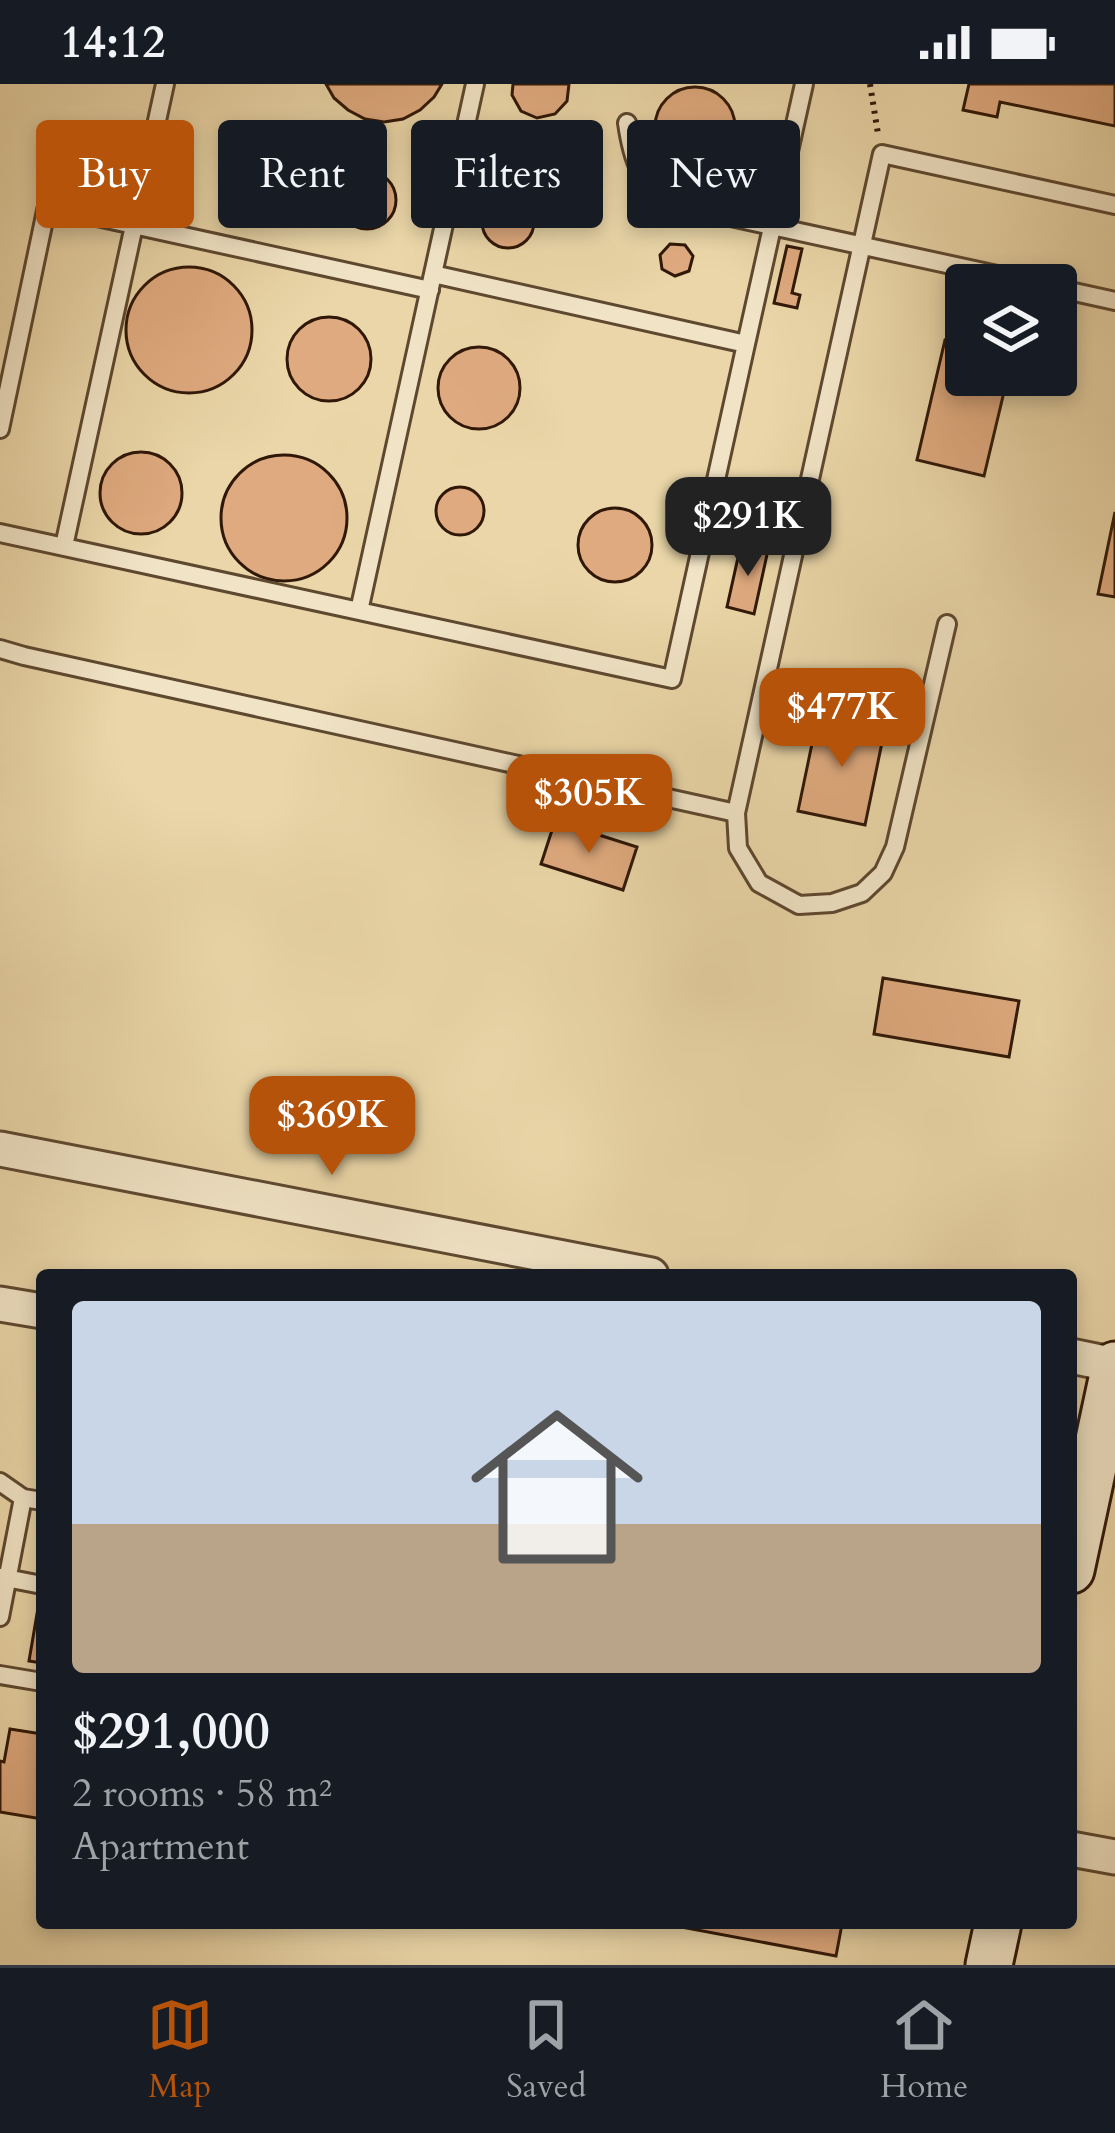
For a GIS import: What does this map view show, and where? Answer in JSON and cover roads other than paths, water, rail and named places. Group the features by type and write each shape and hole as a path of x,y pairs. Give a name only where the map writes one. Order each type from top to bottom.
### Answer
{"main road":[{"path":"1077,1547 1109,1424 1115,1365"},
{"path":"989,1965 997,1929"}],"street":[{"path":"0,1149 620,1269"},
{"path":"0,1304 36,1310"},
{"path":"1077,1357 1115,1365"},
{"path":"1077,1850 1115,1857"}],"lane":[{"path":"157,120 165,84"},
{"path":"359,611 475,84"},
{"path":"796,120 804,84"},
{"path":"946,624 895,847 883,873 862,892 832,903 799,904 759,883 738,848 736,813 882,154 1115,205"},
{"path":"0,429 42,228"},
{"path":"64,546 133,228"},
{"path":"150,228 746,344"},
{"path":"0,532 672,679 772,228"},
{"path":"781,228 948,264"},
{"path":"1077,293 1115,301"},
{"path":"0,649 736,813"},
{"path":"0,1482 23,1498 36,1500"},
{"path":"0,1617 23,1498"},
{"path":"4,1578 36,1584"},
{"path":"0,1675 36,1681"}]}
